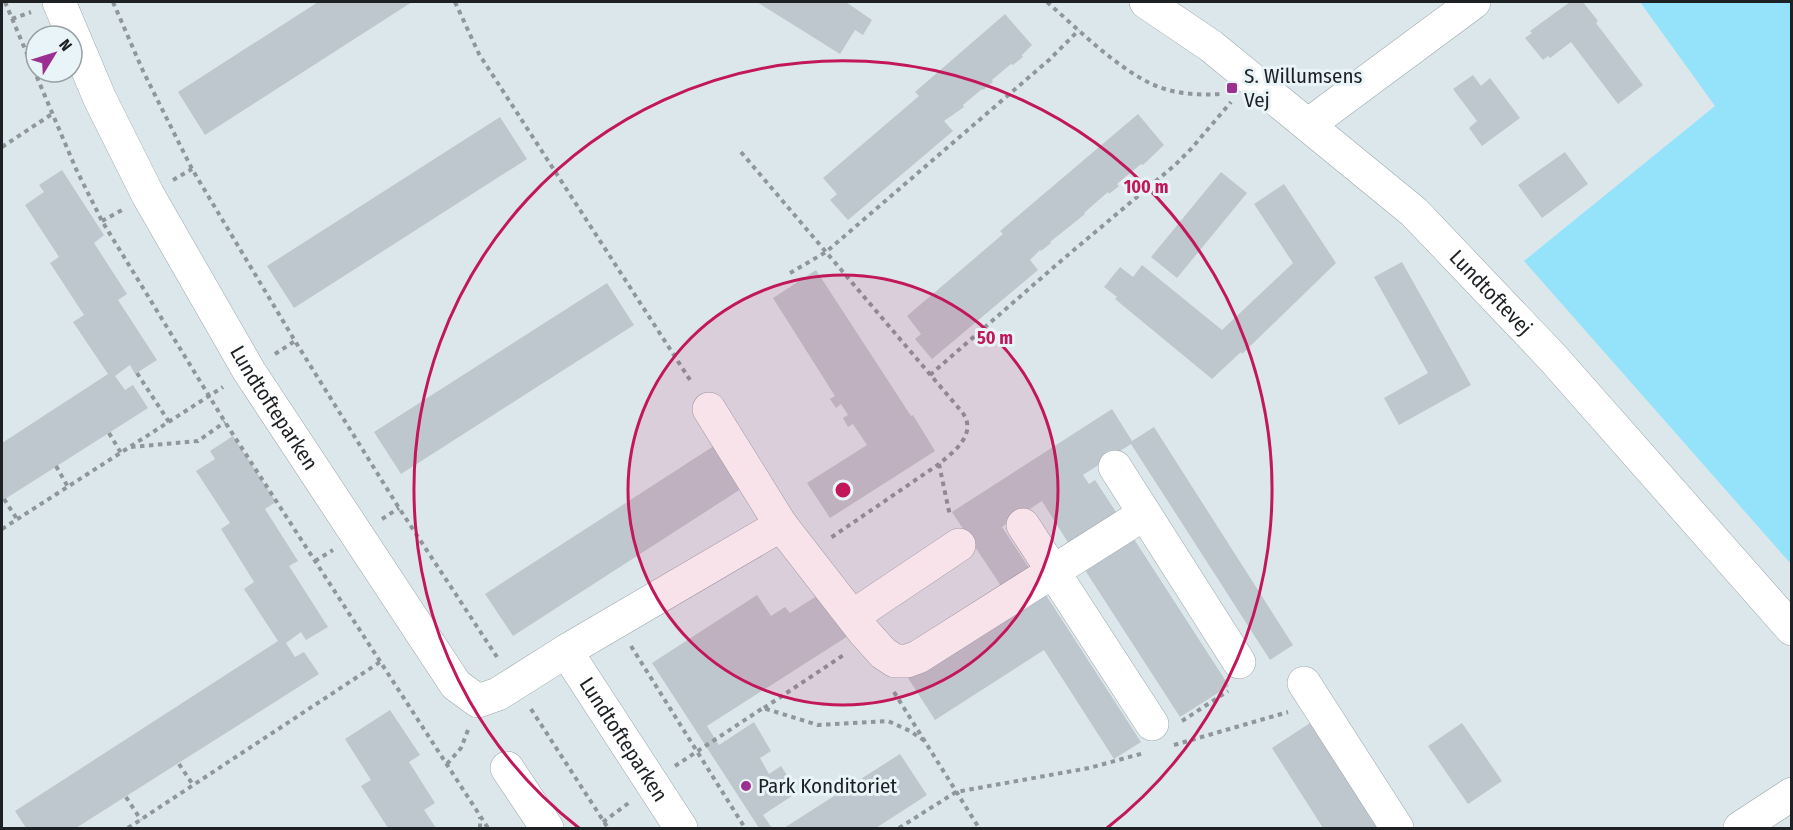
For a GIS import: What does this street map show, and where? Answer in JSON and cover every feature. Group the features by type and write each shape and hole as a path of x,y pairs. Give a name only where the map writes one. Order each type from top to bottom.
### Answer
{"street":[{"name":"Lundtofteparken","path":"59,2 100,99 148,195 249,371 456,685 478,701"},
{"name":"Lundtoftevej","path":"1146,2 1211,46 1244,85 1308,125 1423,221 1553,358 1791,629"},
{"path":"1308,125 1474,2"},
{"path":"709,409 781,525 859,625 883,653 895,661 907,661 918,657 1144,514"},
{"path":"1115,467 1144,514 1234,676"},
{"path":"478,701 498,694 566,651 781,525"},
{"path":"1023,525 1158,731"},
{"path":"859,625 959,545"},
{"name":"Lundtofteparken","path":"566,651 681,828"},
{"path":"1304,683 1397,828"},
{"path":"507,768 547,828"},
{"path":"1740,828 1791,794"}],"path":[{"path":"5,2 76,169 102,221 225,422 488,828"},
{"path":"113,2 143,71 192,169 301,351 399,508 608,828"},
{"path":"455,2 479,54 709,409"},
{"path":"1047,2 1094,44 1145,81 1175,92 1202,95 1244,85"},
{"path":"790,273 826,252 1050,60 1079,30"},
{"path":"930,375 1175,165 1244,85"},
{"path":"2,147 52,114"},
{"path":"741,152 967,419 969,427 954,452 833,536"},
{"path":"137,373 169,422"},
{"path":"2,529 210,396"},
{"path":"130,447 198,441 225,422"},
{"path":"109,433 121,453"},
{"path":"939,464 959,545"},
{"path":"56,466 68,487"},
{"path":"4,499 17,519"},
{"path":"616,622 746,828"},
{"path":"696,750 862,642 859,625"},
{"path":"128,828 380,662"},
{"path":"1124,759 1158,731 1234,676"},
{"path":"894,692 979,828"},
{"path":"447,765 461,748 478,701"},
{"path":"763,708 818,725 888,721 925,741"},
{"path":"179,764 193,785"},
{"path":"899,828 956,792"},
{"path":"126,797 141,820"},
{"path":"480,816 480,828"}],"shaded area":[{"path":"1640,2 1791,2 1791,564 1524,261 1715,106"}],"building":[{"path":"318,2 412,2 205,135 178,92"},
{"path":"757,2 846,2 872,20 863,35 855,30 840,54"},
{"path":"1570,2 1583,2 1643,85 1618,104 1571,42 1550,58 1548,56 1543,60 1525,38 1532,33 1530,31"},
{"path":"1005,14 1032,45 1022,55 1023,57 1013,65 1011,64 992,80 993,82 963,105 964,107 944,121 953,131 848,220 830,200 837,194 823,178 919,96 915,92"},
{"path":"1473,75 1481,86 1490,78 1520,118 1482,146 1469,128 1477,121 1453,89"},
{"path":"1138,114 1164,145 1143,165 1141,164 1117,184 1119,186 1109,194 1108,192 1051,243 1040,250 1030,260 1038,270 932,359 915,339 921,334 907,316 1003,234 1000,231"},
{"path":"500,117 527,159 294,308 267,266"},
{"path":"1565,152 1588,184 1542,218 1518,185"},
{"path":"62,170 104,235 94,243 127,294 118,300 157,360 135,374 130,365 115,376 125,390 133,385 148,408 2,501 2,443 108,374 73,322 84,315 50,263 59,257 25,205 44,192 39,185"},
{"path":"1221,172 1247,193 1177,278 1151,257"},
{"path":"1284,184 1336,263 1242,354 1241,352 1212,379 1115,299 1117,297 1104,287 1120,267 1133,277 1142,265 1222,330 1293,263 1254,204"},
{"path":"1402,262 1471,385 1399,425 1384,398 1428,373 1374,277"},
{"path":"816,270 935,451 830,518 807,483 867,445 853,424 848,427 843,418 848,415 841,404 836,408 830,399 835,396 773,298"},
{"path":"607,283 634,325 401,474 374,432"},
{"path":"1112,409 1132,441 1154,427 1293,645 1270,660 1131,444 1083,475 1089,484 1095,480 1120,518 1072,549 1042,501 1002,527 1033,574 1005,592 952,512"},
{"path":"233,436 276,502 265,509 298,561 289,566 328,627 306,640 301,632 286,643 295,657 304,652 319,674 76,828 26,828 15,811 278,641 244,589 254,582 221,529 230,523 196,471 215,459 210,451"},
{"path":"720,442 747,485 513,636 485,594"},
{"path":"1132,536 1229,686 1180,717 1083,567"},
{"path":"1044,592 1141,742 1114,759 1044,650 935,720 908,678"},
{"path":"820,594 848,636 707,726 719,745 754,722 771,751 760,758 769,774 781,766 798,792 763,815 772,828 759,828 652,663 757,595 771,616 785,607 790,613"},
{"path":"390,710 420,755 409,762 435,803 424,810 436,828 388,828 361,786 371,780 345,739"},
{"path":"1313,721 1381,828 1323,828 1272,748"},
{"path":"1462,723 1502,781 1468,804 1428,746"},
{"path":"900,754 927,795 876,828 784,828"}],"place":[{"name":"S. Willumsens Vej","path":"1232,88"},
{"name":"Park Konditoriet","path":"746,786"}]}
